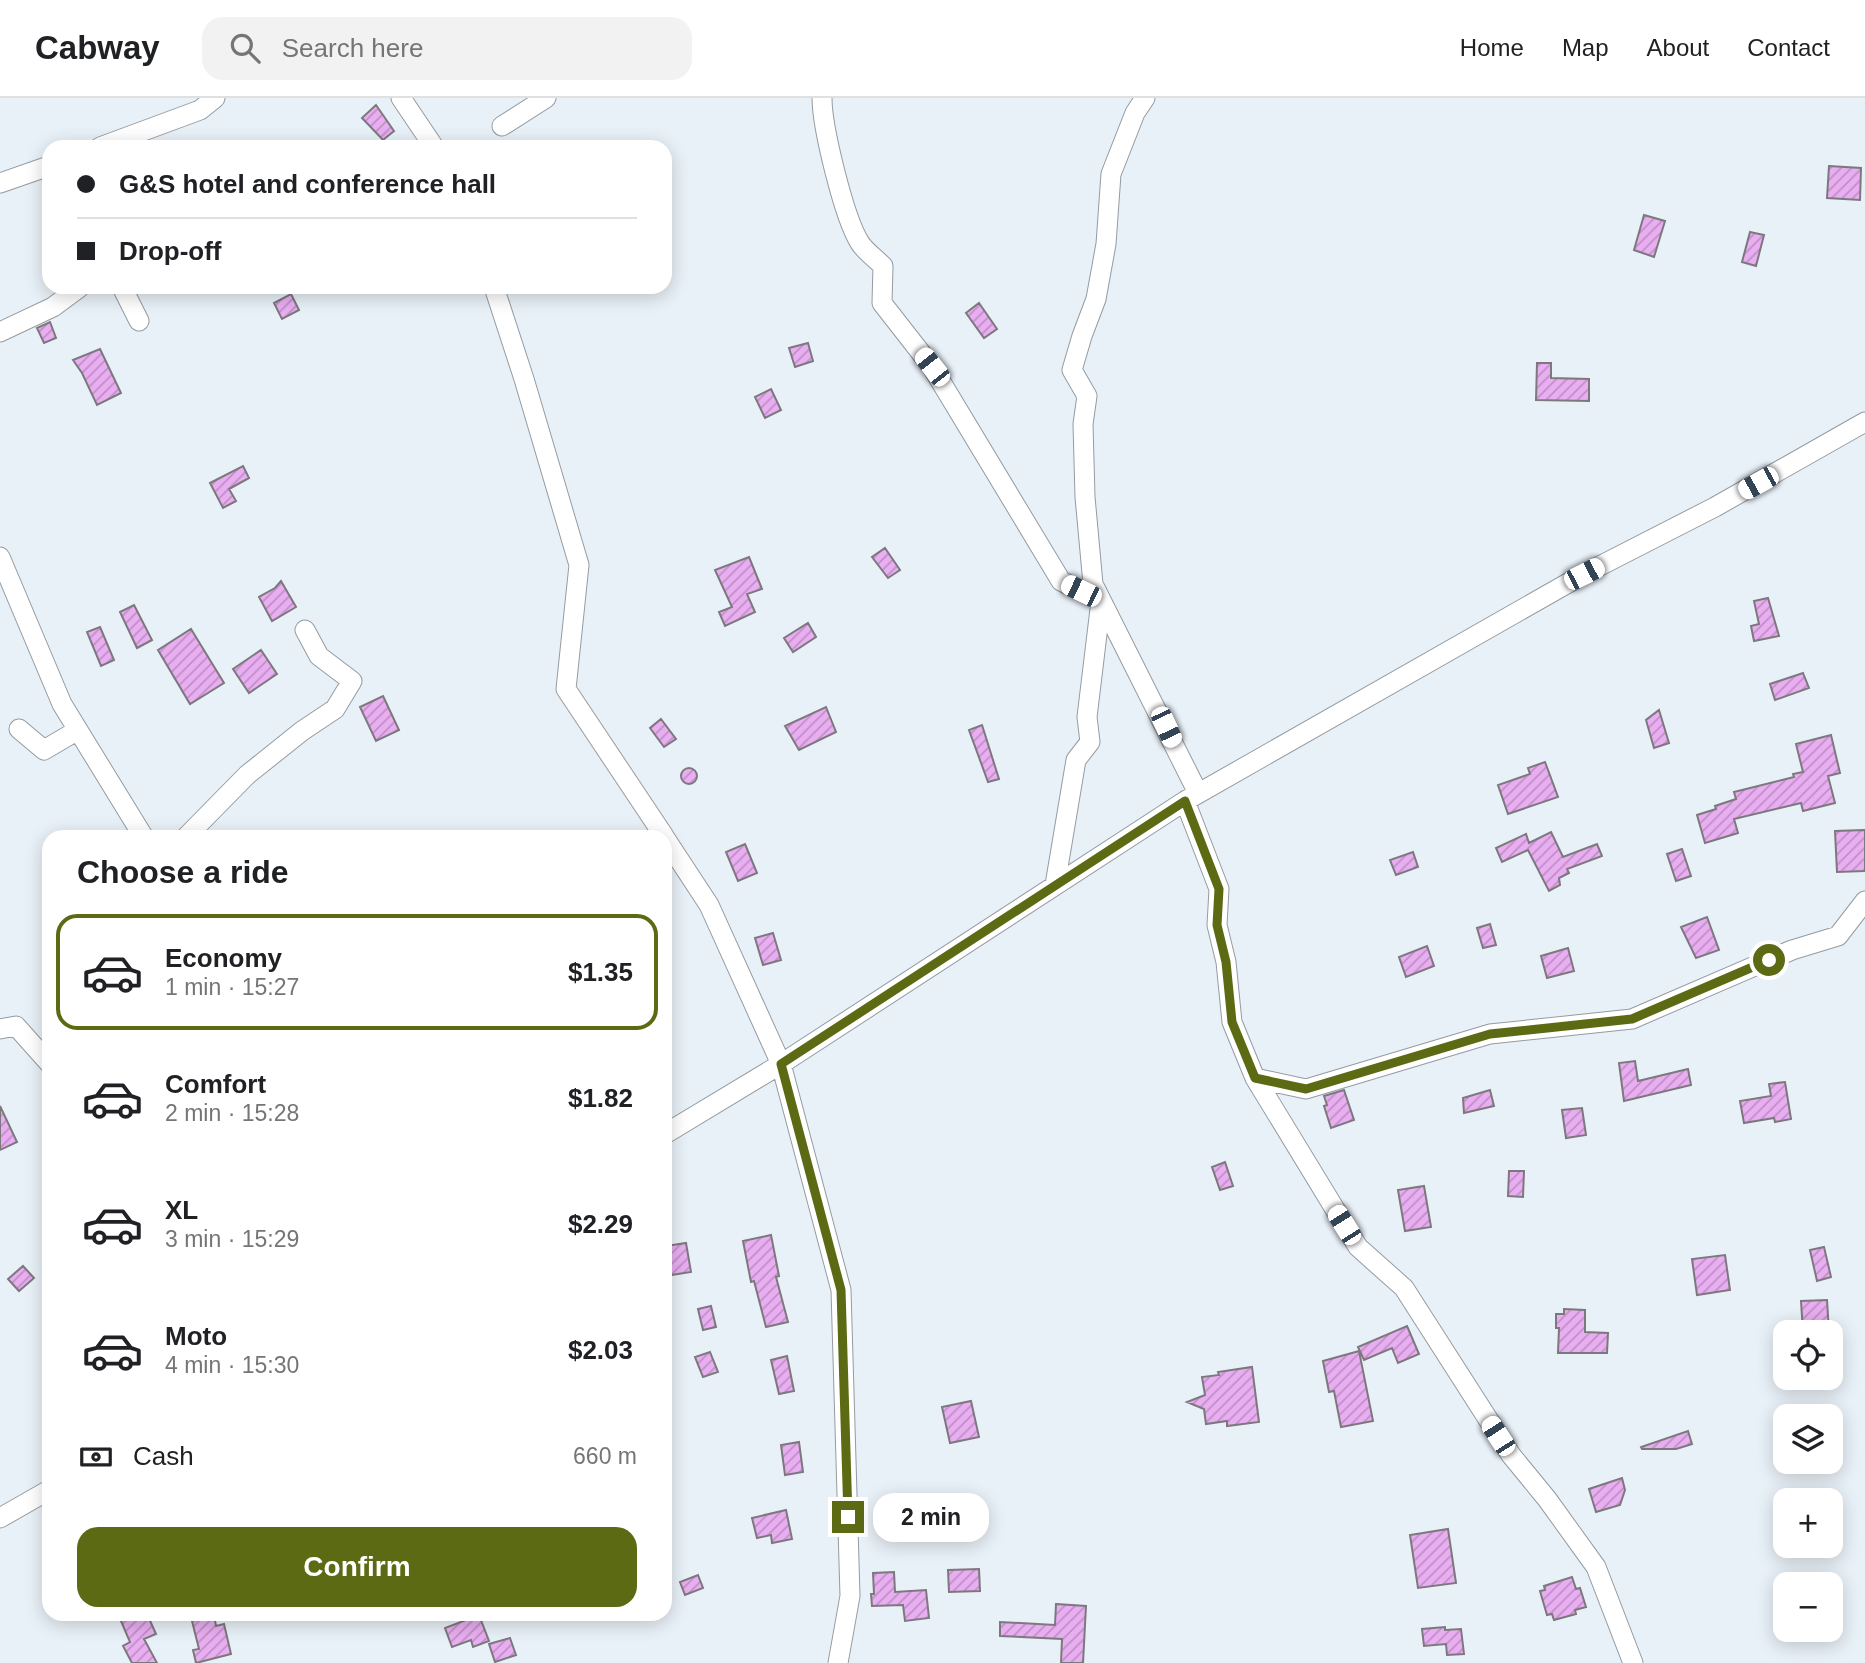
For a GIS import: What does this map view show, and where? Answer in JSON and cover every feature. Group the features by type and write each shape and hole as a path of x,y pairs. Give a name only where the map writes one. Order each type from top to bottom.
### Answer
{"street":[{"path":"119,140 200,110 215,98"},
{"path":"401,98 429,140"},
{"path":"502,126 546,98"},
{"path":"822,98 822,116 844,201 860,243 883,266 882,303 932,367 1061,581 1101,601"},
{"path":"1145,98 1135,113 1111,174 1106,244 1096,299 1072,370 1087,396 1083,424 1085,497 1093,584 1191,797 1219,889 1217,925 1226,962 1232,1022 1255,1078 1358,1247 1404,1288 1511,1455 1596,1566 1633,1663"},
{"path":"0,184 42,169"},
{"path":"0,332 53,307 71,294"},
{"path":"126,294 139,321"},
{"path":"496,294 579,565 566,689 659,830"},
{"path":"672,1130 781,1064 1191,797 1572,580 1715,507 1865,422"},
{"path":"0,557 62,704 139,830"},
{"path":"1055,886 1076,760 1090,742 1087,717 1101,601"},
{"path":"193,830 247,775 302,731 335,709 352,681 319,656 305,630"},
{"path":"19,729 44,750 78,730"},
{"path":"672,849 709,905 781,1064 841,1290 850,1595 838,1663"},
{"path":"1255,1078 1306,1089 1490,1034 1632,1019 1792,950 1838,936 1865,901"},
{"path":"0,1029 16,1026 42,1055"},
{"path":"0,1518 42,1494"}],"building":[{"path":"376,105 394,131 383,140 362,118"},
{"path":"1829,166 1861,168 1860,200 1827,198"},
{"path":"1644,215 1665,221 1654,257 1634,250"},
{"path":"1750,232 1764,235 1756,266 1742,262"},
{"path":"291,294 299,310 282,319 274,303"},
{"path":"979,303 997,329 984,338 966,313"},
{"path":"50,322 56,338 44,343 37,328"},
{"path":"808,343 813,361 795,367 789,348"},
{"path":"100,349 121,393 97,405 73,360"},
{"path":"1537,363 1551,363 1551,378 1589,379 1589,401 1536,400"},
{"path":"771,389 781,410 765,418 755,397"},
{"path":"243,466 249,478 229,489 236,501 223,508 210,483"},
{"path":"885,548 900,570 888,578 872,557"},
{"path":"749,557 762,589 747,594 755,612 725,626 719,612 732,607 715,570"},
{"path":"281,581 296,607 272,621 259,597 275,588"},
{"path":"1768,598 1779,636 1754,641 1751,626 1759,624 1754,601"},
{"path":"134,605 152,640 137,648 120,612"},
{"path":"808,623 816,637 793,652 784,638"},
{"path":"100,627 114,660 101,666 87,632"},
{"path":"191,629 224,683 190,704 158,650"},
{"path":"261,650 277,674 249,693 233,669"},
{"path":"1803,673 1809,688 1775,700 1770,684"},
{"path":"383,696 399,730 376,741 360,707"},
{"path":"826,707 836,732 799,750 785,726"},
{"path":"1659,710 1669,743 1654,748 1646,720"},
{"path":"661,719 676,739 664,747 650,728"},
{"path":"982,725 999,779 988,782 969,730"},
{"path":"1831,735 1840,773 1828,776 1835,803 1803,811 1801,803 1734,819 1738,833 1705,843 1697,815 1736,799 1734,792 1794,777 1793,774 1803,772 1796,744"},
{"path":"1545,762 1558,797 1508,814 1498,785 1530,774 1528,768"},
{"path":"686,768 692,768 697,776 695,782 686,784 681,779 681,773"},
{"path":"1865,830 1865,871 1837,872 1835,831"},
{"path":"1551,832 1563,857 1597,844 1602,856 1567,869 1569,873 1559,878 1560,885 1549,891 1528,850 1502,862 1496,848 1526,834 1529,843"},
{"path":"745,844 757,873 738,881 726,852"},
{"path":"1682,849 1691,876 1676,881 1667,854"},
{"path":"1413,852 1418,867 1396,875 1390,860"},
{"path":"1707,917 1719,950 1696,958 1681,927"},
{"path":"1490,924 1496,945 1483,948 1477,928"},
{"path":"773,933 781,960 763,965 755,938"},
{"path":"1427,946 1434,966 1406,977 1399,957"},
{"path":"1568,948 1574,971 1547,978 1541,956"},
{"path":"1635,1061 1638,1081 1688,1069 1691,1085 1624,1101 1619,1063"},
{"path":"1785,1082 1791,1119 1775,1122 1774,1118 1744,1123 1740,1101 1771,1096 1769,1084"},
{"path":"1344,1090 1354,1120 1331,1128 1324,1106 1327,1105 1324,1096"},
{"path":"1490,1090 1494,1106 1464,1113 1463,1098"},
{"path":"0,1106 17,1142 0,1150"},
{"path":"1582,1108 1586,1135 1566,1138 1562,1110"},
{"path":"1225,1162 1233,1186 1220,1190 1212,1167"},
{"path":"1509,1171 1524,1171 1523,1197 1508,1196"},
{"path":"1424,1186 1431,1227 1405,1231 1398,1190"},
{"path":"771,1235 779,1276 776,1277 788,1322 766,1327 754,1281 751,1282 743,1241"},
{"path":"686,1243 691,1272 672,1275 672,1245"},
{"path":"1824,1247 1831,1277 1817,1281 1810,1250"},
{"path":"1725,1255 1730,1290 1697,1295 1692,1259"},
{"path":"23,1266 34,1278 19,1291 8,1279"},
{"path":"1827,1300 1828,1320 1802,1320 1801,1301"},
{"path":"711,1306 716,1327 703,1330 698,1309"},
{"path":"1564,1309 1585,1310 1585,1332 1608,1333 1607,1353 1558,1353 1559,1328 1556,1328 1556,1314 1564,1314"},
{"path":"1407,1326 1419,1354 1398,1363 1392,1348 1364,1360 1358,1347"},
{"path":"1359,1351 1373,1421 1341,1427 1334,1391 1329,1392 1323,1361"},
{"path":"710,1352 718,1372 703,1377 695,1357"},
{"path":"787,1356 794,1391 779,1394 771,1360"},
{"path":"1252,1367 1259,1422 1227,1426 1227,1421 1206,1424 1204,1409 1187,1402 1205,1395 1202,1377"},
{"path":"971,1401 979,1437 950,1443 942,1407"},
{"path":"1688,1431 1692,1444 1676,1449 1641,1447"},
{"path":"799,1442 803,1472 785,1475 781,1445"},
{"path":"1622,1478 1625,1490 1620,1505 1596,1512 1589,1489"},
{"path":"786,1510 792,1539 772,1543 771,1535 757,1538 752,1518"},
{"path":"1448,1529 1456,1583 1418,1588 1410,1535"},
{"path":"979,1569 980,1591 949,1592 948,1570"},
{"path":"894,1572 895,1592 926,1590 929,1618 905,1621 903,1605 872,1606 873,1573"},
{"path":"698,1575 703,1588 685,1595 680,1582"},
{"path":"1572,1577 1576,1589 1580,1588 1586,1607 1575,1610 1576,1614 1554,1620 1552,1614 1547,1615 1540,1591 1545,1590 1544,1586"},
{"path":"1056,1604 1086,1606 1083,1663 1061,1663 1062,1639 1000,1636 1000,1622 1055,1625"},
{"path":"121,1621 150,1621 156,1634 144,1639 157,1663 132,1663 123,1646 130,1642"},
{"path":"192,1621 215,1621 216,1626 224,1624 231,1654 196,1663 193,1650 199,1649"},
{"path":"463,1621 481,1621 489,1641 473,1647 471,1640 452,1647 445,1628"},
{"path":"1445,1627 1445,1630 1461,1629 1464,1654 1447,1655 1446,1644 1424,1646 1422,1629"},
{"path":"510,1638 516,1655 495,1662 489,1644"}],"route":[{"path":"848,1517 841,1290 781,1064 1185,801 1219,889 1217,925 1226,962 1232,1022 1255,1078 1306,1089 1490,1034 1632,1019 1769,960"}]}
